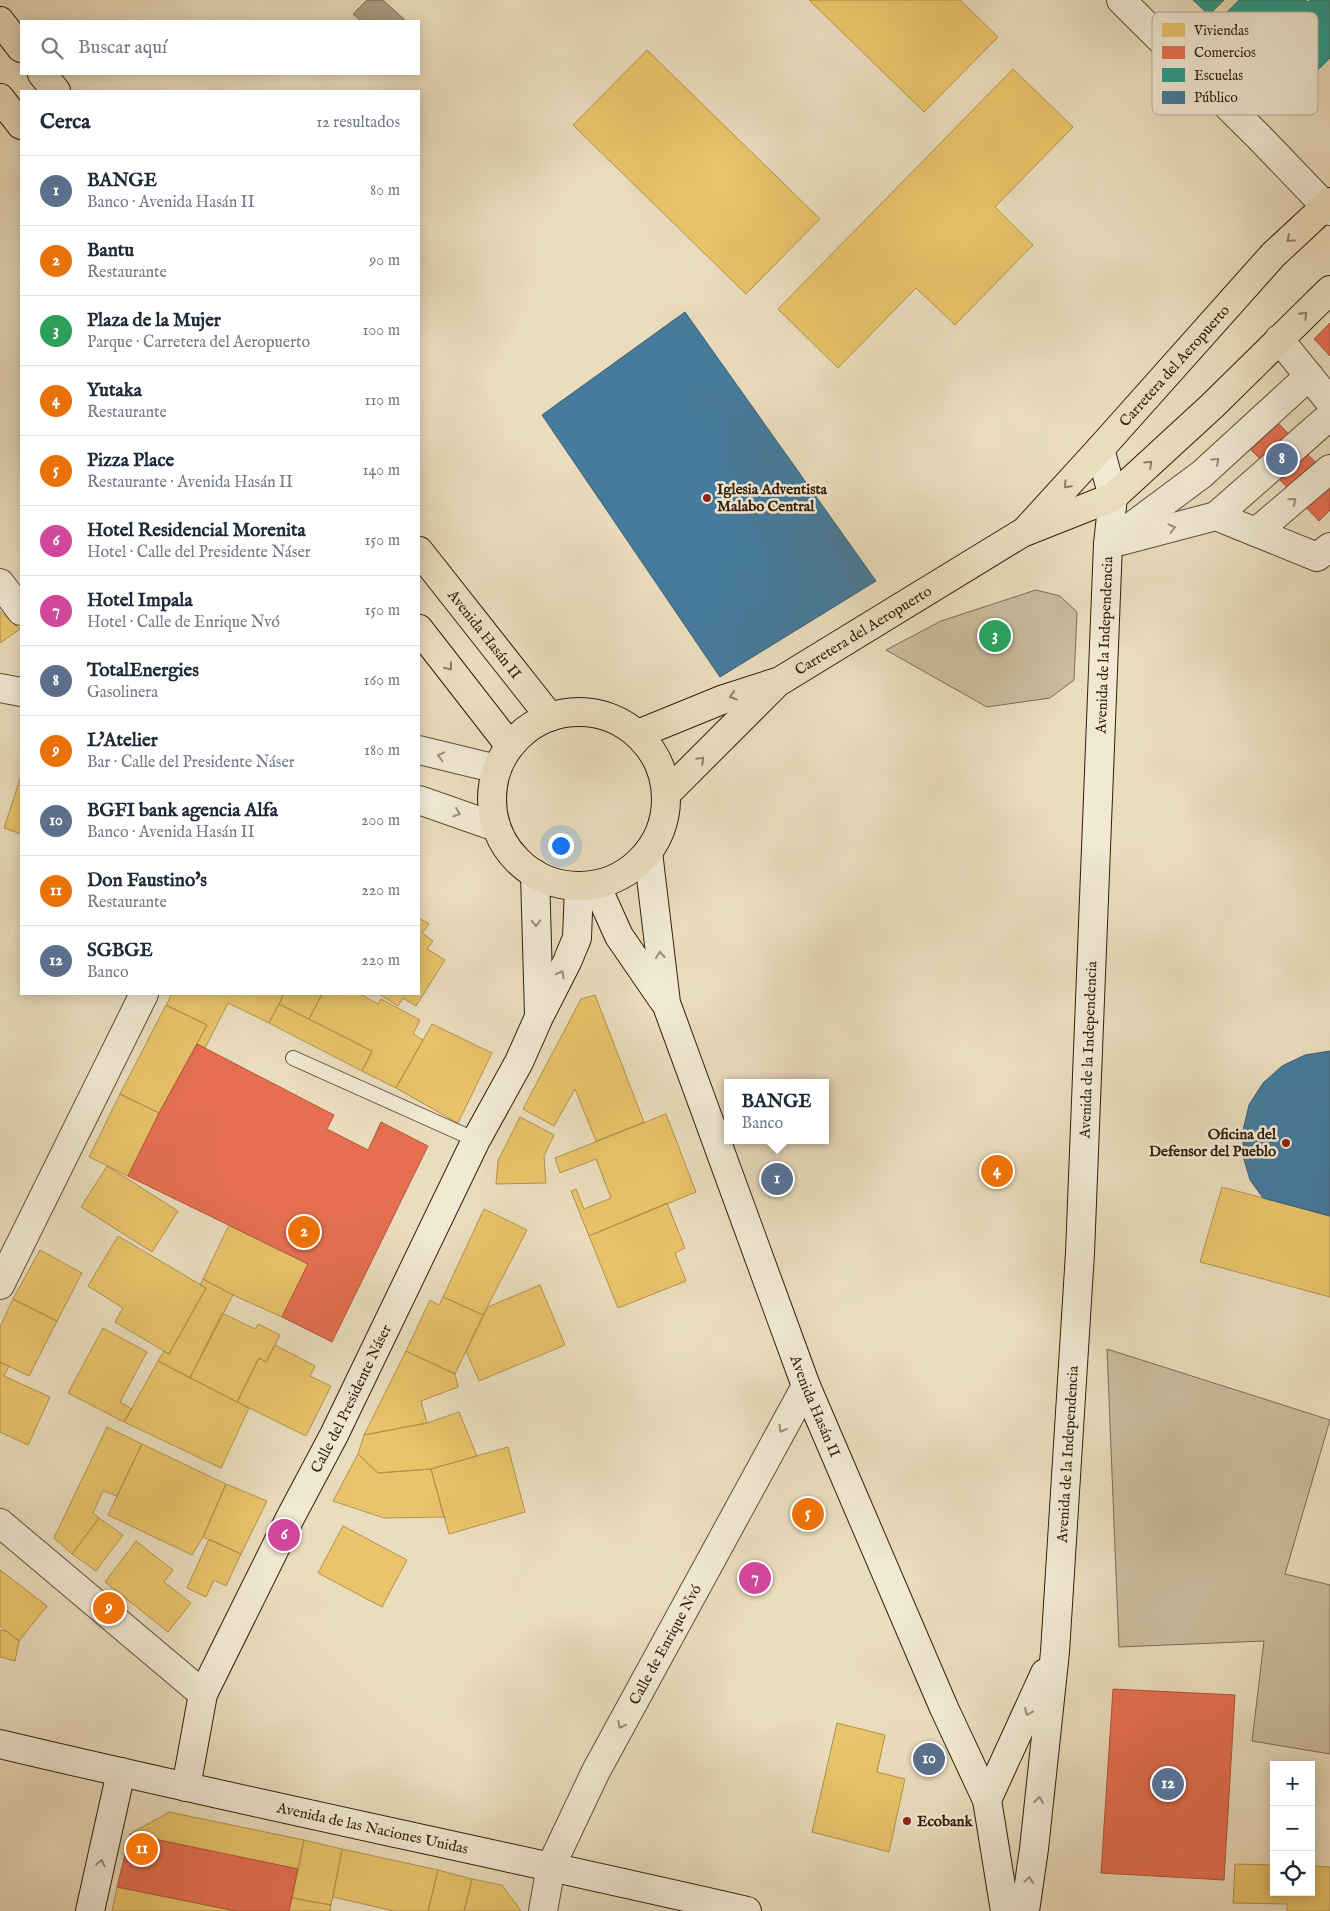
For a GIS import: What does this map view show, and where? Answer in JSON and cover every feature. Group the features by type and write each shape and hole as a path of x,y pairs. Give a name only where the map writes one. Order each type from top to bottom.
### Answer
{"main road":[{"path":"0,21 20,47"},
{"path":"43,75 55,90"},
{"path":"0,98 20,124"},
{"name":"Carretera del Aeropuerto","path":"1022,534 1273,254 1329,207"},
{"name":"Carretera del Aeropuerto","path":"638,734 724,699 780,681 1022,534 1114,497 1212,406 1330,290"},
{"name":"Avenida Hasán II","path":"420,552 550,717"},
{"path":"420,630 510,746"},
{"name":"Carretera del Aeropuerto","path":"666,794 780,681"},
{"path":"573,712 596,713 618,721 638,734 652,751 662,772 666,794 665,814 658,834 648,852 633,867 615,878 587,885 556,883 535,874 514,856 505,845 496,826 492,807 493,788 497,769 510,746 528,728 550,717 573,712"}],"street":[{"path":"1121,0 1152,31"},
{"path":"1237,115 1329,207"},
{"path":"1279,340 1330,402"},
{"path":"1108,544 1202,474 1309,376"},
{"path":"1108,544 1216,516 1330,416"},
{"name":"Avenida de la Independencia","path":"1025,1911 1034,1849 1056,1652 1080,1243 1108,544 1114,497 1100,449"},
{"path":"1256,532 1330,469"},
{"path":"1216,516 1317,557 1330,548"},
{"path":"0,583 20,609"},
{"path":"0,688 20,692"},
{"path":"420,750 497,769"},
{"path":"420,800 496,826"},
{"name":"Avenida Hasán II","path":"648,852 666,1004 806,1386 944,1708 987,1800"},
{"name":"Calle del Presidente Náser","path":"535,874 539,1017"},
{"name":"Avenida Hasán II","path":"587,885 619,936 666,1004"},
{"name":"Calle del Presidente Náser","path":"186,1787 203,1694 290,1518 334,1435 476,1140 519,1062 567,962 577,938 587,885"},
{"path":"0,1285 144,995"},
{"name":"Calle de Enrique Nvó","path":"543,1911 551,1866 596,1772 806,1386"},
{"path":"0,1523 203,1694"},
{"name":"Avenida de la Independencia","path":"987,1800 1056,1652"},
{"name":"Avenida de las Naciones Unidas","path":"0,1744 748,1911"},
{"path":"90,1911 121,1772"},
{"path":"987,1800 1005,1911"},
{"path":"995,1848 1034,1849"}],"lane":[{"path":"293,1058 476,1140"}],"shaded area":[{"path":"367,0 383,0 405,20 360,20 353,14"},
{"path":"1036,590 1060,596 1077,612 1074,680 1050,698 987,707 886,650 941,621"},
{"path":"1107,1349 1330,1420 1285,1574 1330,1585 1330,1754 1252,1741 1264,1641 1119,1647"}],"building: Viviendas":[{"path":"809,0 960,0 998,37 924,112"},
{"path":"647,50 820,219 746,294 573,125"},
{"path":"1013,69 1073,127 995,207 1033,245 955,325 916,288 838,368 778,309"},
{"path":"0,611 20,629 0,643"},
{"path":"20,779 20,834 4,828"},
{"path":"420,919 429,924 422,933 433,941 427,949 445,960 416,1006 403,998 398,1006 381,995 420,995"},
{"path":"171,995 283,995 269,1023 228,1003 205,1048 197,1044 207,1025 166,1005"},
{"path":"284,995 321,995 309,1019 279,1004"},
{"path":"321,995 362,995 378,1004 381,999 420,1020 413,1034 423,1040 396,1088 362,1071 372,1051 309,1019"},
{"path":"595,995 644,1122 596,1141 575,1089 554,1126 523,1109 581,999"},
{"path":"279,1004 372,1051 362,1071 269,1023"},
{"path":"166,1005 207,1025 159,1113 120,1094"},
{"path":"432,1024 492,1053 458,1123 396,1088"},
{"path":"120,1094 159,1113 128,1176 89,1157"},
{"path":"666,1114 696,1192 589,1236 571,1191 576,1189 584,1209 611,1198 596,1159 560,1173 555,1158"},
{"path":"520,1117 554,1135 544,1156 546,1183 496,1184 498,1161"},
{"path":"107,1166 178,1211 152,1252 81,1207"},
{"name":"Oficina del Defensor del Pueblo","path":"1222,1187 1330,1216 1330,1297 1200,1262"},
{"path":"667,1203 685,1248 675,1253 686,1281 618,1308 589,1236"},
{"path":"484,1209 527,1230 483,1315 443,1297"},
{"path":"229,1225 308,1264 282,1317 203,1279"},
{"path":"118,1236 206,1288 169,1354 115,1322 123,1308 88,1286"},
{"path":"40,1250 82,1273 57,1321 13,1299"},
{"path":"203,1279 233,1295 190,1378 158,1361 164,1351 169,1354 206,1288 200,1285"},
{"path":"540,1285 565,1345 479,1381 466,1351 488,1307"},
{"path":"443,1297 483,1315 455,1374 406,1351 430,1300 439,1305"},
{"path":"13,1299 57,1321 29,1376 0,1362 0,1327"},
{"path":"222,1313 255,1329 258,1324 280,1335 266,1362 259,1358 237,1402 190,1378"},
{"path":"103,1328 147,1352 120,1402 132,1409 124,1422 68,1393"},
{"path":"275,1345 315,1366 310,1376 331,1386 306,1436 237,1402 259,1358 266,1362"},
{"path":"406,1351 455,1374 458,1387 421,1401 427,1423 364,1435"},
{"path":"158,1361 249,1408 221,1468 124,1422"},
{"path":"0,1362 9,1366 4,1376 50,1397 28,1445 0,1432"},
{"path":"459,1412 477,1456 431,1469 378,1473 358,1454 364,1435 427,1423"},
{"path":"107,1427 142,1444 117,1496 103,1491 93,1513 99,1518 72,1554 54,1538"},
{"path":"142,1444 226,1484 203,1537 192,1555 108,1515"},
{"path":"508,1447 525,1512 449,1534 431,1469"},
{"path":"358,1454 378,1473 431,1469 444,1517 384,1518 333,1501"},
{"path":"226,1484 267,1501 241,1554 203,1537"},
{"path":"99,1518 123,1535 96,1571 72,1554"},
{"path":"343,1526 407,1560 382,1607 318,1573"},
{"path":"209,1539 241,1554 226,1586 214,1580 206,1597 187,1588"},
{"path":"136,1541 173,1570 164,1582 191,1603 168,1632 105,1582"},
{"path":"0,1570 47,1606 19,1641 0,1626"},
{"path":"0,1630 6,1631 19,1641 15,1661 0,1657"},
{"path":"837,1723 885,1735 877,1772 905,1779 889,1852 812,1832"},
{"path":"169,1812 304,1840 298,1869 130,1834"},
{"path":"304,1840 342,1849 331,1905 292,1898"},
{"path":"342,1849 438,1870 428,1911 394,1911 333,1897"},
{"path":"1235,1864 1270,1865 1270,1896 1315,1896 1315,1866 1330,1867 1330,1911 1287,1911 1287,1904 1233,1903"},
{"path":"438,1870 472,1879 464,1911 428,1911"},
{"path":"472,1879 502,1885 521,1911 464,1911"},
{"path":"117,1887 236,1911 112,1911"},
{"path":"292,1898 331,1905 330,1911 289,1911"}],"building: Comercios":[{"path":"1330,323 1330,356 1314,339"},
{"path":"1266,410 1330,478 1330,510 1319,521 1238,436"},
{"path":"197,1044 334,1115 327,1129 368,1150 381,1122 428,1146 332,1342 282,1317 308,1264 128,1176 159,1113"},
{"path":"1113,1689 1235,1695 1224,1880 1101,1873"},
{"path":"130,1834 298,1869 289,1911 236,1911 117,1887"}],"building: Escuelas":[{"path":"1193,0 1224,0 1212,12 1206,12"},
{"path":"1239,0 1306,0 1308,2 1311,0 1330,0 1330,58 1318,70 1318,12 1227,12"}],"building: Público":[{"name":"Iglesia Adventista Malabo Central","path":"685,312 876,581 720,677 542,415"},
{"name":"Oficina del Defensor del Pueblo","path":"1330,1051 1330,1216 1263,1198 1250,1180 1243,1156 1243,1130 1249,1105 1263,1083 1282,1066 1305,1055"}],"place":[{"name":"TotalEnergies","path":"1282,459"},
{"name":"Iglesia Adventista Malabo Central","path":"707,498"},
{"name":"Plaza de la Mujer","path":"995,636"},
{"name":"Oficina del Defensor del Pueblo","path":"1286,1143"},
{"name":"Yutaka","path":"997,1171"},
{"name":"BANGE","path":"777,1179"},
{"name":"Bantu","path":"304,1232"},
{"name":"Pizza Place","path":"808,1514"},
{"name":"Hotel Residencial Morenita","path":"284,1535"},
{"name":"Hotel Impala","path":"755,1578"},
{"name":"L'Atelier","path":"109,1608"},
{"name":"BGFI bank agencia Alfa","path":"929,1759"},
{"name":"SGBGE","path":"1168,1784"},
{"name":"Ecobank","path":"907,1821"},
{"name":"Don Faustino's","path":"142,1849"}]}
